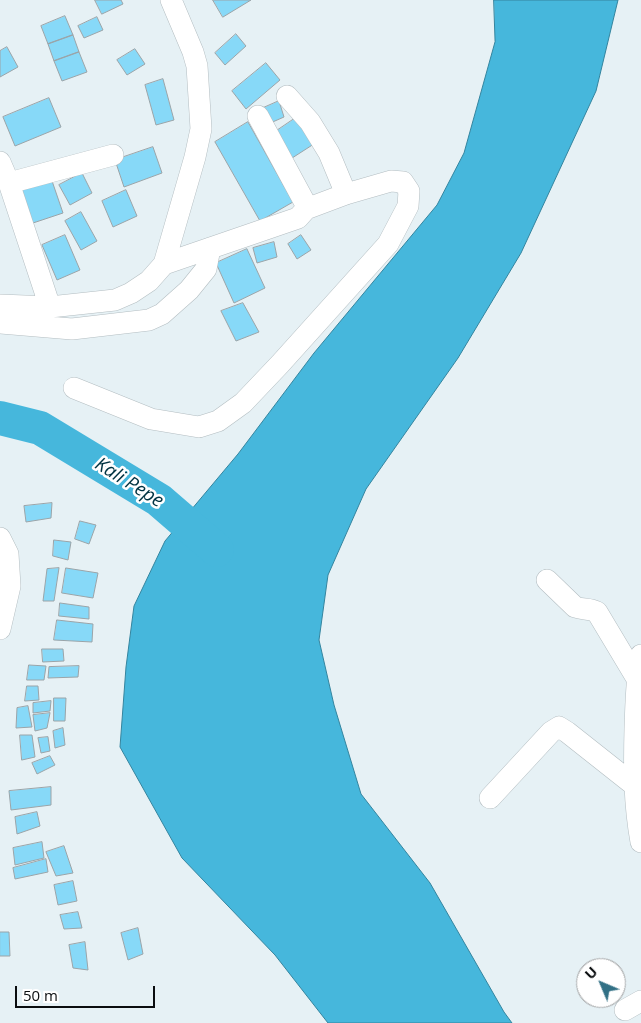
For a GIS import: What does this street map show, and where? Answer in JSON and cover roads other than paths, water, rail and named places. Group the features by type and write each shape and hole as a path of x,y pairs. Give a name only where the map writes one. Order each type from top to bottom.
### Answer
{"street":[{"path":"0,305 50,307 115,300 132,293 149,281 164,264 201,130 197,66 171,0"},
{"path":"287,96 310,122 330,153 346,194"},
{"path":"258,116 305,203 306,209"},
{"path":"9,183 113,155"},
{"path":"0,162 9,183 50,307"},
{"path":"74,388 151,419 199,427 218,421 236,408 280,364 388,244 408,206 409,190 402,182 391,181 346,194 306,209 298,218 164,264"},
{"path":"0,323 72,330 149,320 162,314 190,290 206,269 210,248"},
{"path":"0,538 8,554 10,586 0,629"},
{"path":"547,580 575,607 597,612 636,676"},
{"path":"641,655 636,676 637,794 641,842"},
{"path":"490,798 551,732 559,728 562,728 637,794"}],"water":[{"path":"494,0 618,0 596,91 521,253 458,358 366,489 328,575 319,640 334,705 361,794 430,883 512,1023 328,1023 275,955 182,858 120,747 126,667 134,606 165,541 238,454 314,353 437,205 464,153 495,42"}],"waterway":[{"name":"Kali Pepe","path":"0,418 40,428 159,500 217,550"}]}
